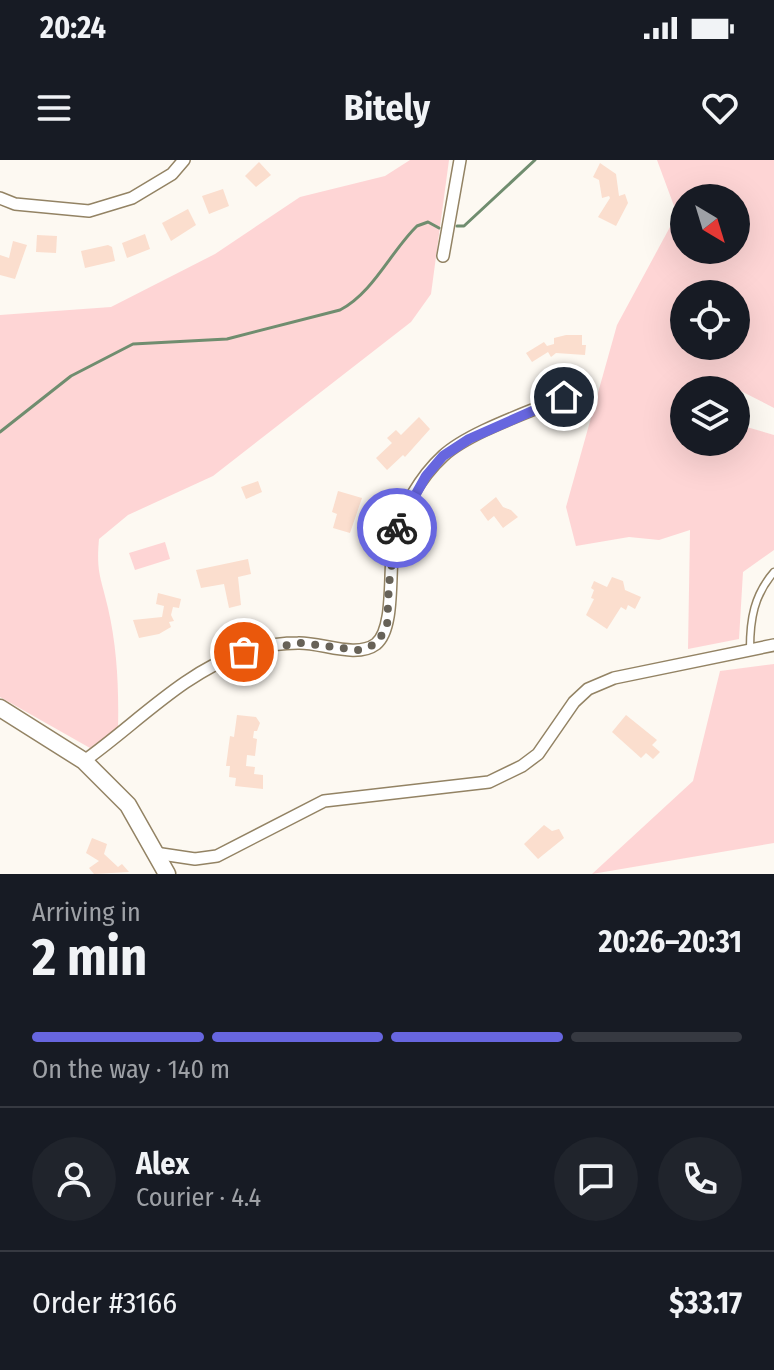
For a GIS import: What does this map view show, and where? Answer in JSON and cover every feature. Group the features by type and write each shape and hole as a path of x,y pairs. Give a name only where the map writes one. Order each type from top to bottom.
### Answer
{"street":[{"path":"0,198 15,204 89,211 132,198 172,174 184,160"},
{"path":"443,256 460,160"},
{"path":"84,761 125,732 187,679 244,652 300,643 359,650 376,644 387,627 389,584 399,522 432,467 453,448 469,439 564,397"},
{"path":"155,853 195,859 217,856 324,801 489,782 515,770 538,754 574,702 588,689 614,678 774,645"},
{"path":"0,708 84,761 128,805 167,874"}],"lane":[{"path":"750,649 750,619 762,585 774,572"}],"shaded area":[{"path":"410,160 449,160 431,294 411,322 213,476 128,515 99,539 99,568 115,653 118,728 90,748 0,697 0,315 111,307 215,254 300,197 385,176"},
{"path":"657,160 774,160 774,408 750,396 750,376 670,376 670,456 750,456 750,428 774,435 774,550 743,572 739,639 688,649 690,530 659,540 629,537 576,546 566,507 617,325 670,227 670,264 750,264 750,184 670,184 670,195"},
{"path":"165,542 170,559 135,570 129,553"},
{"path":"774,664 774,843 592,874 693,781 720,671"}],"building":[{"path":"259,162 271,175 256,187 245,176"},
{"path":"600,163 616,174 619,196 625,194 628,203 616,226 598,217 610,198 602,198 599,180 593,177"},
{"path":"223,189 229,206 209,214 202,196"},
{"path":"188,209 196,225 171,241 162,223"},
{"path":"145,234 150,249 127,258 122,243"},
{"path":"37,235 57,236 56,253 36,252"},
{"path":"13,241 27,245 15,279 0,275 0,255 9,258"},
{"path":"108,245 112,247 115,261 85,268 81,251"},
{"path":"582,335 582,345 586,345 585,355 556,353 551,357 548,352 532,362 526,353 544,342 547,346 554,344 554,338"},
{"path":"419,417 430,429 405,457 403,455 387,470 376,458 392,443 387,438 396,430 401,435"},
{"path":"258,481 262,492 246,499 241,487"},
{"path":"338,491 362,498 350,533 333,528 337,514 332,512"},
{"path":"496,497 503,507 518,517 503,528 494,516 488,521 480,510"},
{"path":"248,559 251,574 238,577 241,605 229,608 224,584 201,588 196,570"},
{"path":"612,577 623,581 625,590 641,597 635,609 628,605 626,610 621,607 607,629 586,615 594,599 591,598 594,590 591,588 594,581 607,587"},
{"path":"158,593 181,599 179,608 173,607 171,615 174,621 169,622 171,627 159,634 139,638 133,620 162,617 164,606 156,604"},
{"path":"237,715 256,717 260,723 254,731 253,738 257,739 255,756 247,755 246,766 255,767 254,774 263,775 263,789 235,786 236,778 229,777 230,766 226,766 230,736 234,737"},
{"path":"626,715 657,740 652,745 660,752 653,759 646,753 641,758 612,732"},
{"path":"544,825 552,831 559,829 564,838 538,859 524,844"},
{"path":"92,838 107,844 104,854 118,867 122,864 129,872 94,874 89,868 99,861 86,853"}],"waterway":[{"path":"457,226 464,226 535,160"},
{"path":"0,432 71,376 133,344 227,339 340,310 372,283 417,226 428,222 439,228"}],"way so far":[{"path":"244,652 300,643 359,650 376,644 387,627 393,542 397,528"}],"route":[{"path":"397,528 432,467 453,448 564,397"}]}
